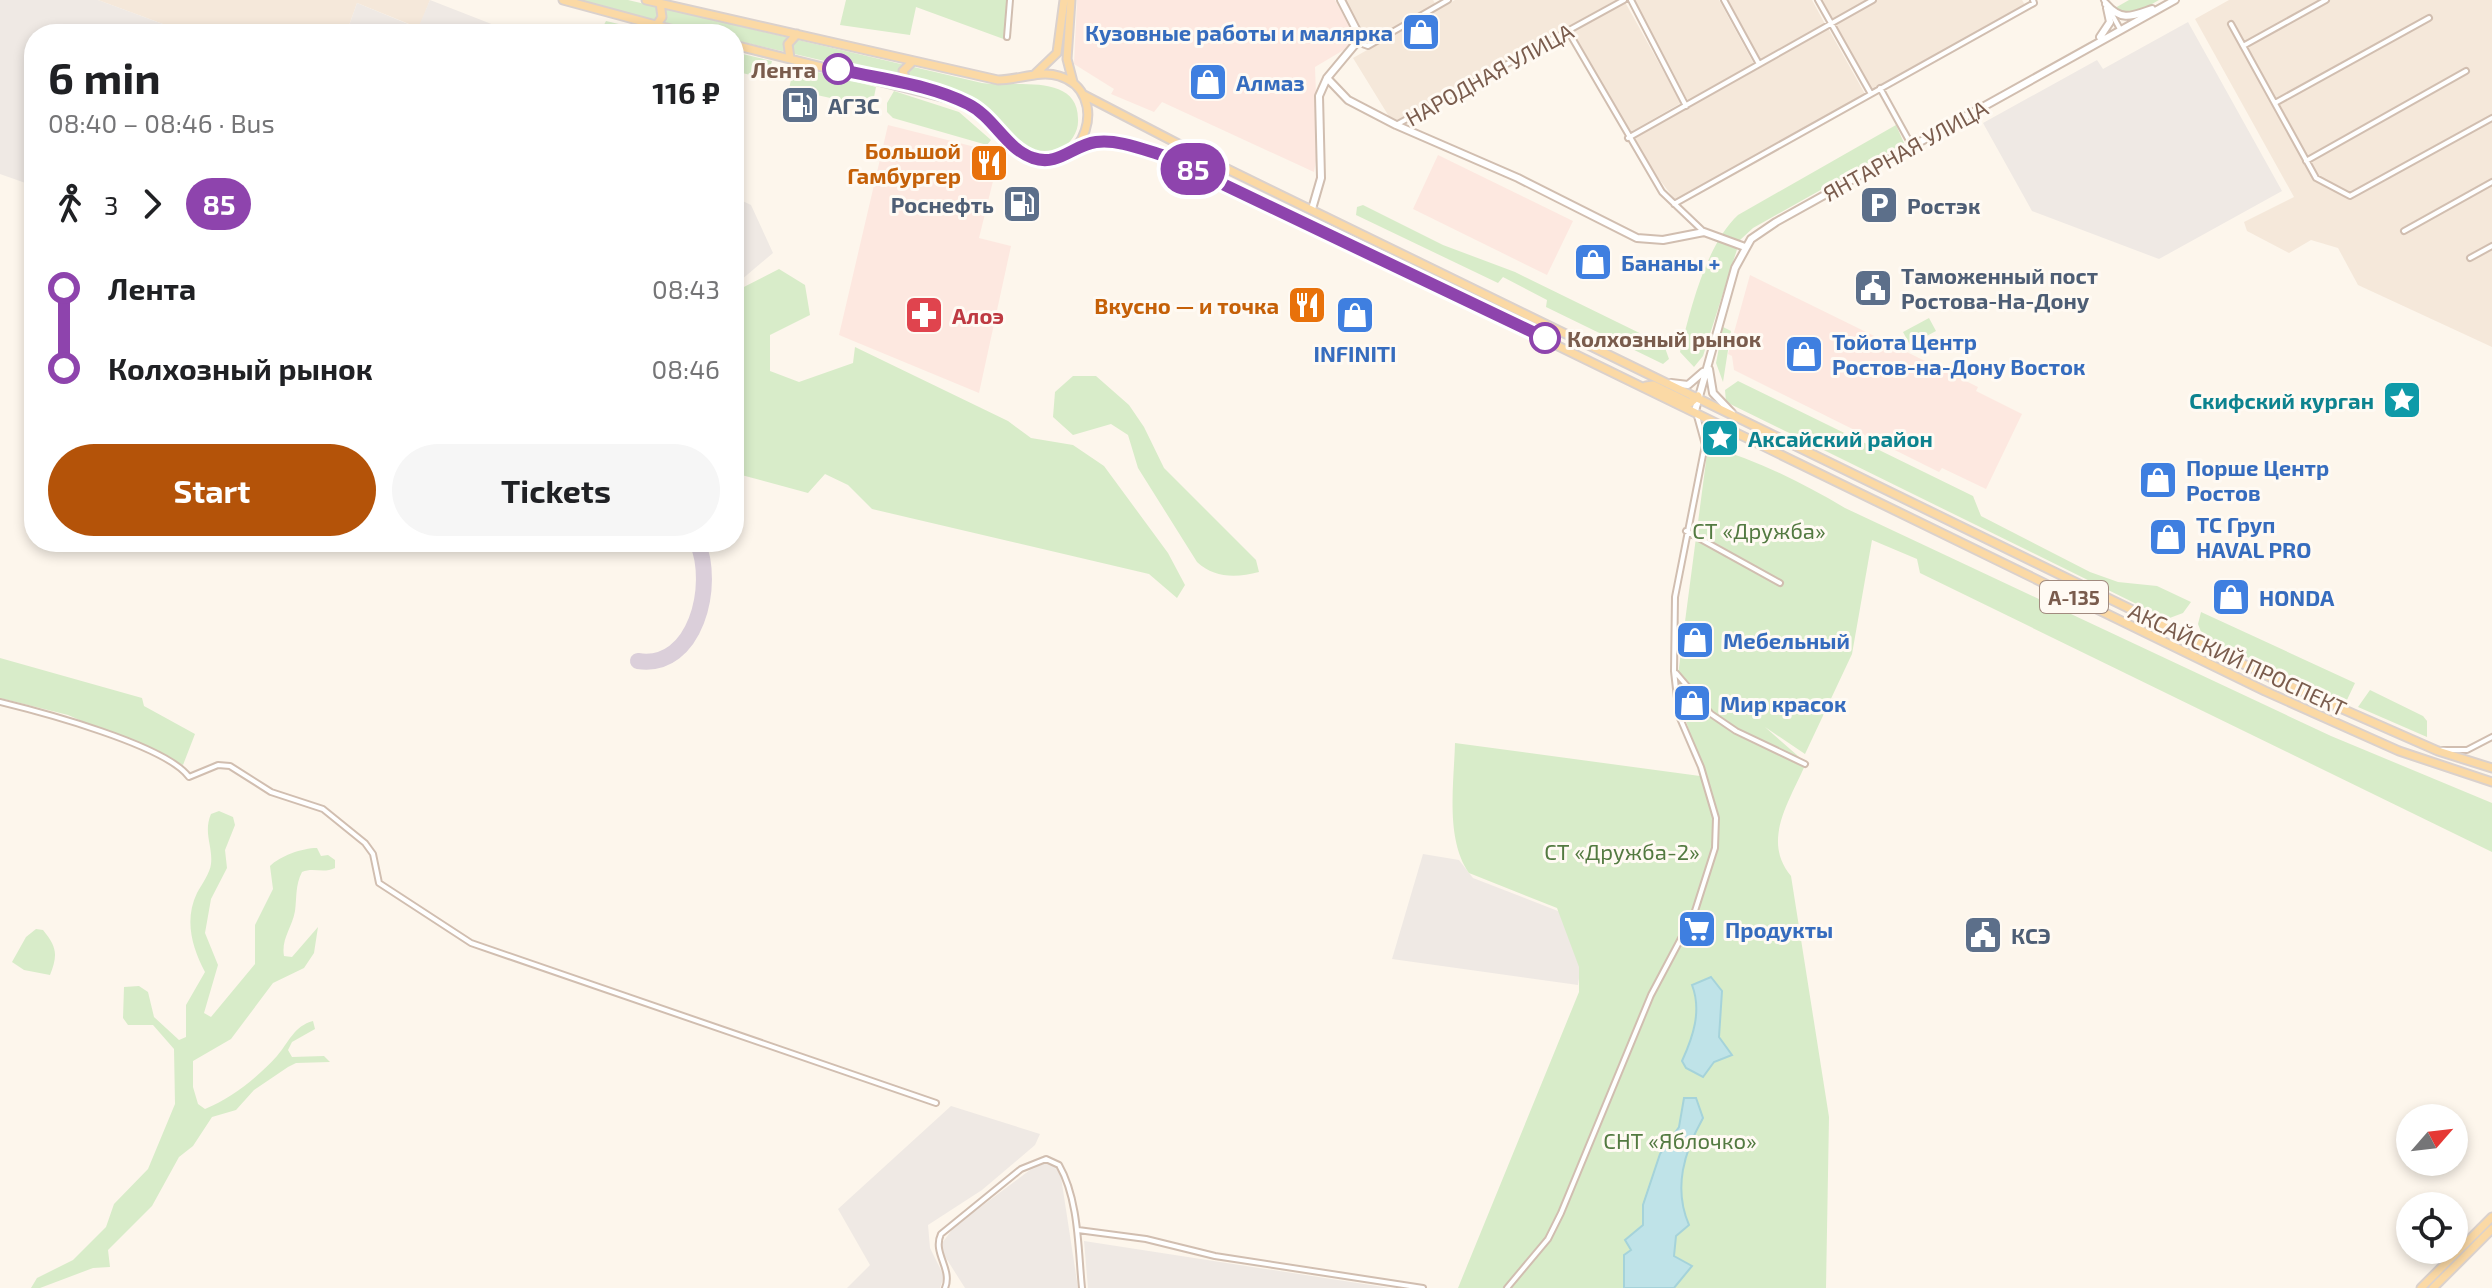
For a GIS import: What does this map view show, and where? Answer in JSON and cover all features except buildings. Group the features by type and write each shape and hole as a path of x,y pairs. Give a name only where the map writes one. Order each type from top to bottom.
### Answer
{"main road":[{"path":"563,0 649,24"},
{"path":"646,0 998,80 1050,74 1074,84 1084,95 1090,116 1086,134 1078,147"},
{"path":"1034,75 1057,53 1064,0"},
{"path":"1071,0 1067,59 1074,84"},
{"path":"657,24 662,17 660,3"},
{"path":"790,58 788,44 797,34"},
{"name":"АКСАЙСКИЙ ПРОСПЕКТ","path":"744,47 907,85 966,103 985,114 1019,150 1033,158 1056,159 1078,147 1111,142 1162,155 1734,429 2265,691 2399,751 2492,785"},
{"path":"907,85 903,71 913,61"},
{"name":"АКСАЙСКИЙ ПРОСПЕКТ","path":"1084,95 2272,678 2438,751 2492,768"},
{"path":"1643,386 1653,385 1690,403 1698,396"},
{"path":"2421,1288 2492,1217"},
{"path":"2433,1288 2492,1229"}],"street":[{"path":"1007,37 1010,0"},
{"path":"1312,209 1321,175 1319,96 1327,78 1357,42 1357,31 1341,0"},
{"path":"1357,42 1368,46 1438,2 1448,0"},
{"name":"НАРОДНАЯ УЛИЦА","path":"1396,125 1624,0"},
{"path":"1631,0 1686,106"},
{"path":"1724,0 1759,64"},
{"path":"1818,0 1871,94"},
{"path":"1628,138 1873,0"},
{"path":"2243,46 2326,0"},
{"path":"1674,204 2034,1"},
{"path":"2105,2 2118,15 2129,18 2172,2"},
{"path":"2105,2 2120,29"},
{"path":"2096,43 2110,22 2105,2"},
{"name":"ЯНТАРНАЯ УЛИЦА","path":"1745,247 1776,222 2172,2"},
{"path":"2275,103 2429,18"},
{"path":"2231,24 2316,178 2350,196 2492,118"},
{"path":"1507,1288 1548,1239 1561,1213 1651,995 1694,914 1710,867 1716,818 1701,767 1679,716 1674,671 1675,597 1705,445 1695,411 1698,396 1745,247 1704,232 1662,192 1568,31"},
{"path":"2306,161 2466,71"},
{"path":"1327,78 1348,100 1396,125 1518,178 1637,238 1663,240 1704,232"},
{"path":"1880,88 1912,146"},
{"path":"2404,231 2492,182"},
{"path":"2470,258 2492,246"},
{"path":"1669,382 1683,385 1692,382 1709,362"},
{"path":"1709,362 1713,393 1732,413"},
{"path":"1705,445 1716,434 1734,429"},
{"path":"1686,531 1780,583"},
{"path":"1674,671 1711,714 1736,731 1805,764"},
{"path":"0,702 69,720 165,758 181,767 189,777 218,765 230,766 271,792 323,809 365,843 373,854 379,883 471,943 936,1103"},
{"path":"2438,751 2467,750 2492,737"},
{"path":"945,1288 948,1275 937,1246 941,1234 950,1223 1031,1162 1046,1159 1059,1165 1078,1230 1082,1288"},
{"path":"1078,1230 1423,1288"}],"shaded area":[{"path":"0,0 98,0 163,24 24,24 24,182 0,174"},
{"path":"98,0 430,0 421,24 409,24 357,3 350,24 163,24"},
{"path":"430,0 491,24 420,24"},
{"name":"Алмаз","path":"1077,0 1335,0 1354,34 1347,48 1315,67 1318,150 1314,172 1162,102 1154,112 1111,94 1114,89 1074,64"},
{"path":"1343,0 1433,0 1436,5 1367,43"},
{"path":"1455,0 1616,0 1393,123 1353,58"},
{"path":"1631,0 1719,0 1754,64 1688,101"},
{"path":"1725,0 1812,0 1825,24 1757,62"},
{"path":"1816,0 1869,0 1829,22"},
{"path":"1878,0 2022,0 2025,5 1868,92 1832,26"},
{"path":"2229,0 2492,0 2492,347 2358,285 2338,248 2311,240 2289,253 2247,231 2244,222 2294,197 2195,19"},
{"path":"1625,2 1681,103 1627,134 1570,33"},
{"path":"357,3 408,24 350,24"},
{"path":"2188,22 2282,191 2159,259 2032,211 1983,123 2097,60 2103,69"},
{"path":"1828,28 1865,94 1676,201 1629,140"},
{"path":"888,125 987,150 978,171 994,177 979,238 1011,246 979,393 839,335"},
{"path":"1438,155 1573,221 1547,275 1413,209"},
{"path":"744,202 751,205 773,253 744,278"},
{"path":"1750,275 1978,387 1976,391 2022,414 1986,489 1942,468 1939,472 1734,370 1732,356 1728,354"},
{"path":"1423,854 1459,860 1473,878 1563,913 1581,964 1578,985 1392,959"},
{"path":"951,1106 1040,1134 1035,1145 982,1190 928,1225 930,1248 944,1276 940,1288 847,1288 870,1265 838,1209"},
{"path":"1048,1162 1056,1165 1061,1177 1078,1288 965,1288 939,1247 955,1226 1030,1170"},
{"path":"1084,1241 1390,1288 1088,1288"}],"green space":[{"path":"574,0 628,0 730,24 671,24"},
{"path":"846,0 1012,0 1009,41 916,7 910,35 840,25"},
{"path":"2129,0 2159,0 2124,20 2115,8"},
{"path":"744,27 982,83 1056,88 1067,94 1075,104 1078,119 1076,132 1060,149 1047,152 1036,150 1024,144 971,99 925,83 744,42"},
{"path":"744,54 772,61 767,79 744,73"},
{"path":"794,66 876,87 872,107 789,89"},
{"path":"894,91 959,112 991,140 987,145 893,118 887,112 887,103"},
{"path":"1896,125 1904,143 1753,228 1740,240 1703,356 1694,367 1680,352 1708,260 1727,228 1738,215"},
{"path":"1363,205 1443,245 1515,272 1664,345 1669,359 1663,364 1546,307 1547,300 1503,277 1498,283 1356,215 1357,207"},
{"path":"779,269 805,285 810,315 770,335 770,371 799,382 853,363 855,347 1008,421 1031,438 1073,445 1104,466 1168,553 1185,585 1177,598 1149,574 872,509 848,485 825,474 808,493 744,476 744,287"},
{"path":"1929,318 1936,331 1910,345 1903,332"},
{"path":"1723,327 1731,331 1723,382 1716,363"},
{"path":"1073,376 1096,376 1129,405 1144,427 1164,468 1256,560 1259,572 1226,575 1211,571 1197,562 1138,468 1128,435 1111,424 1073,435 1053,417 1055,392"},
{"path":"1738,381 1973,496 1981,516 2090,572 2118,582 2157,586 2191,602 2183,613 2167,619 1726,402 1725,390"},
{"path":"1708,446 1778,472 1845,508 2331,736 2492,803 2492,852 1920,573 1917,559 1872,540 1852,654 1805,754 1765,727 1806,763 1781,820 1778,848 1791,876 1829,1117 1826,1288 1458,1288 1579,992 1579,967 1557,908 1469,873 1461,859 1454,827 1455,743 1700,776 1701,767 1684,715 1678,675"},
{"path":"2201,612 2355,683 2346,702 2203,637 2198,624"},
{"path":"0,658 142,698 144,706 195,734 183,765 68,715 0,698"},
{"path":"2370,690 2423,716 2427,721 2427,737 2358,707"},
{"path":"219,811 233,817 235,825 225,850 227,868 211,899 205,933 218,965 204,1013 211,1017 255,964 255,925 273,889 270,866 292,853 317,848 321,856 328,855 335,860 335,868 302,872 294,917 284,944 284,956 292,957 318,927 314,953 304,968 273,983 231,1039 193,1061 193,1087 198,1104 205,1109 244,1086 262,1072 306,1023 313,1021 315,1029 292,1042 288,1050 292,1057 324,1056 330,1062 296,1063 254,1090 236,1110 212,1117 193,1146 179,1157 152,1206 108,1250 110,1267 93,1268 40,1288 31,1288 37,1278 73,1260 106,1227 114,1204 148,1169 175,1104 174,1049 153,1025 128,1025 123,1018 124,987 139,986 148,992 154,1017 179,1040 186,1037 186,1005 205,972 193,943 191,913 211,864 209,821 211,814"},
{"path":"36,929 43,930 53,946 55,956 50,975 24,970 12,962 26,937"}],"water":[{"path":"1711,977 1722,991 1719,1037 1732,1055 1714,1062 1703,1077 1686,1068 1682,1061 1695,1024 1696,1004 1692,985"},
{"path":"1684,1098 1696,1098 1703,1118 1683,1170 1682,1197 1689,1225 1676,1236 1674,1256 1692,1266 1674,1288 1624,1288 1624,1255 1631,1250 1625,1240 1643,1225 1643,1205 1660,1154 1679,1127"}],"taxiway":[{"path":"638,661 658,660 674,652 687,638 702,600 704,580 700,552"}],"bus line":[{"name":"85","path":"838,69 966,103 985,114 1019,150 1033,158 1056,159 1078,147 1096,142 1111,142 1162,155 1545,338"}],"place":[{"name":"Кузовные работы и малярка","path":"1421,32"},
{"name":"Лента","path":"838,69"},
{"name":"Алмаз","path":"1208,82"},
{"name":"АГЗС","path":"800,105"},
{"name":"Большой Гамбургер","path":"989,163"},
{"name":"Роснефть","path":"1022,204"},
{"name":"Ростэк","path":"1879,205"},
{"name":"Бананы +","path":"1593,262"},
{"name":"Таможенный пост Ростова-На-Дону","path":"1873,288"},
{"name":"Вкусно — и точка","path":"1307,305"},
{"name":"Алоэ","path":"924,315"},
{"name":"INFINITI","path":"1355,315"},
{"name":"Колхозный рынок","path":"1545,338"},
{"name":"Тойота Центр Ростов-на-Дону Восток","path":"1804,354"},
{"name":"Cкифский курган","path":"2402,400"},
{"name":"Аксайский район","path":"1720,438"},
{"name":"Порше Центр Ростов","path":"2158,480"},
{"name":"ТС Груп HAVAL PRO","path":"2168,537"},
{"name":"HONDA","path":"2231,597"},
{"name":"Мебельный","path":"1695,640"},
{"name":"Мир красок","path":"1692,703"},
{"name":"Продукты","path":"1697,929"},
{"name":"КСЭ","path":"1983,935"}],"park label":[{"name":"СТ «Дружба»","path":"1759,530"},
{"name":"СТ «Дружба-2»","path":"1622,851"},
{"name":"СНТ «Яблочко»","path":"1680,1140"}]}
